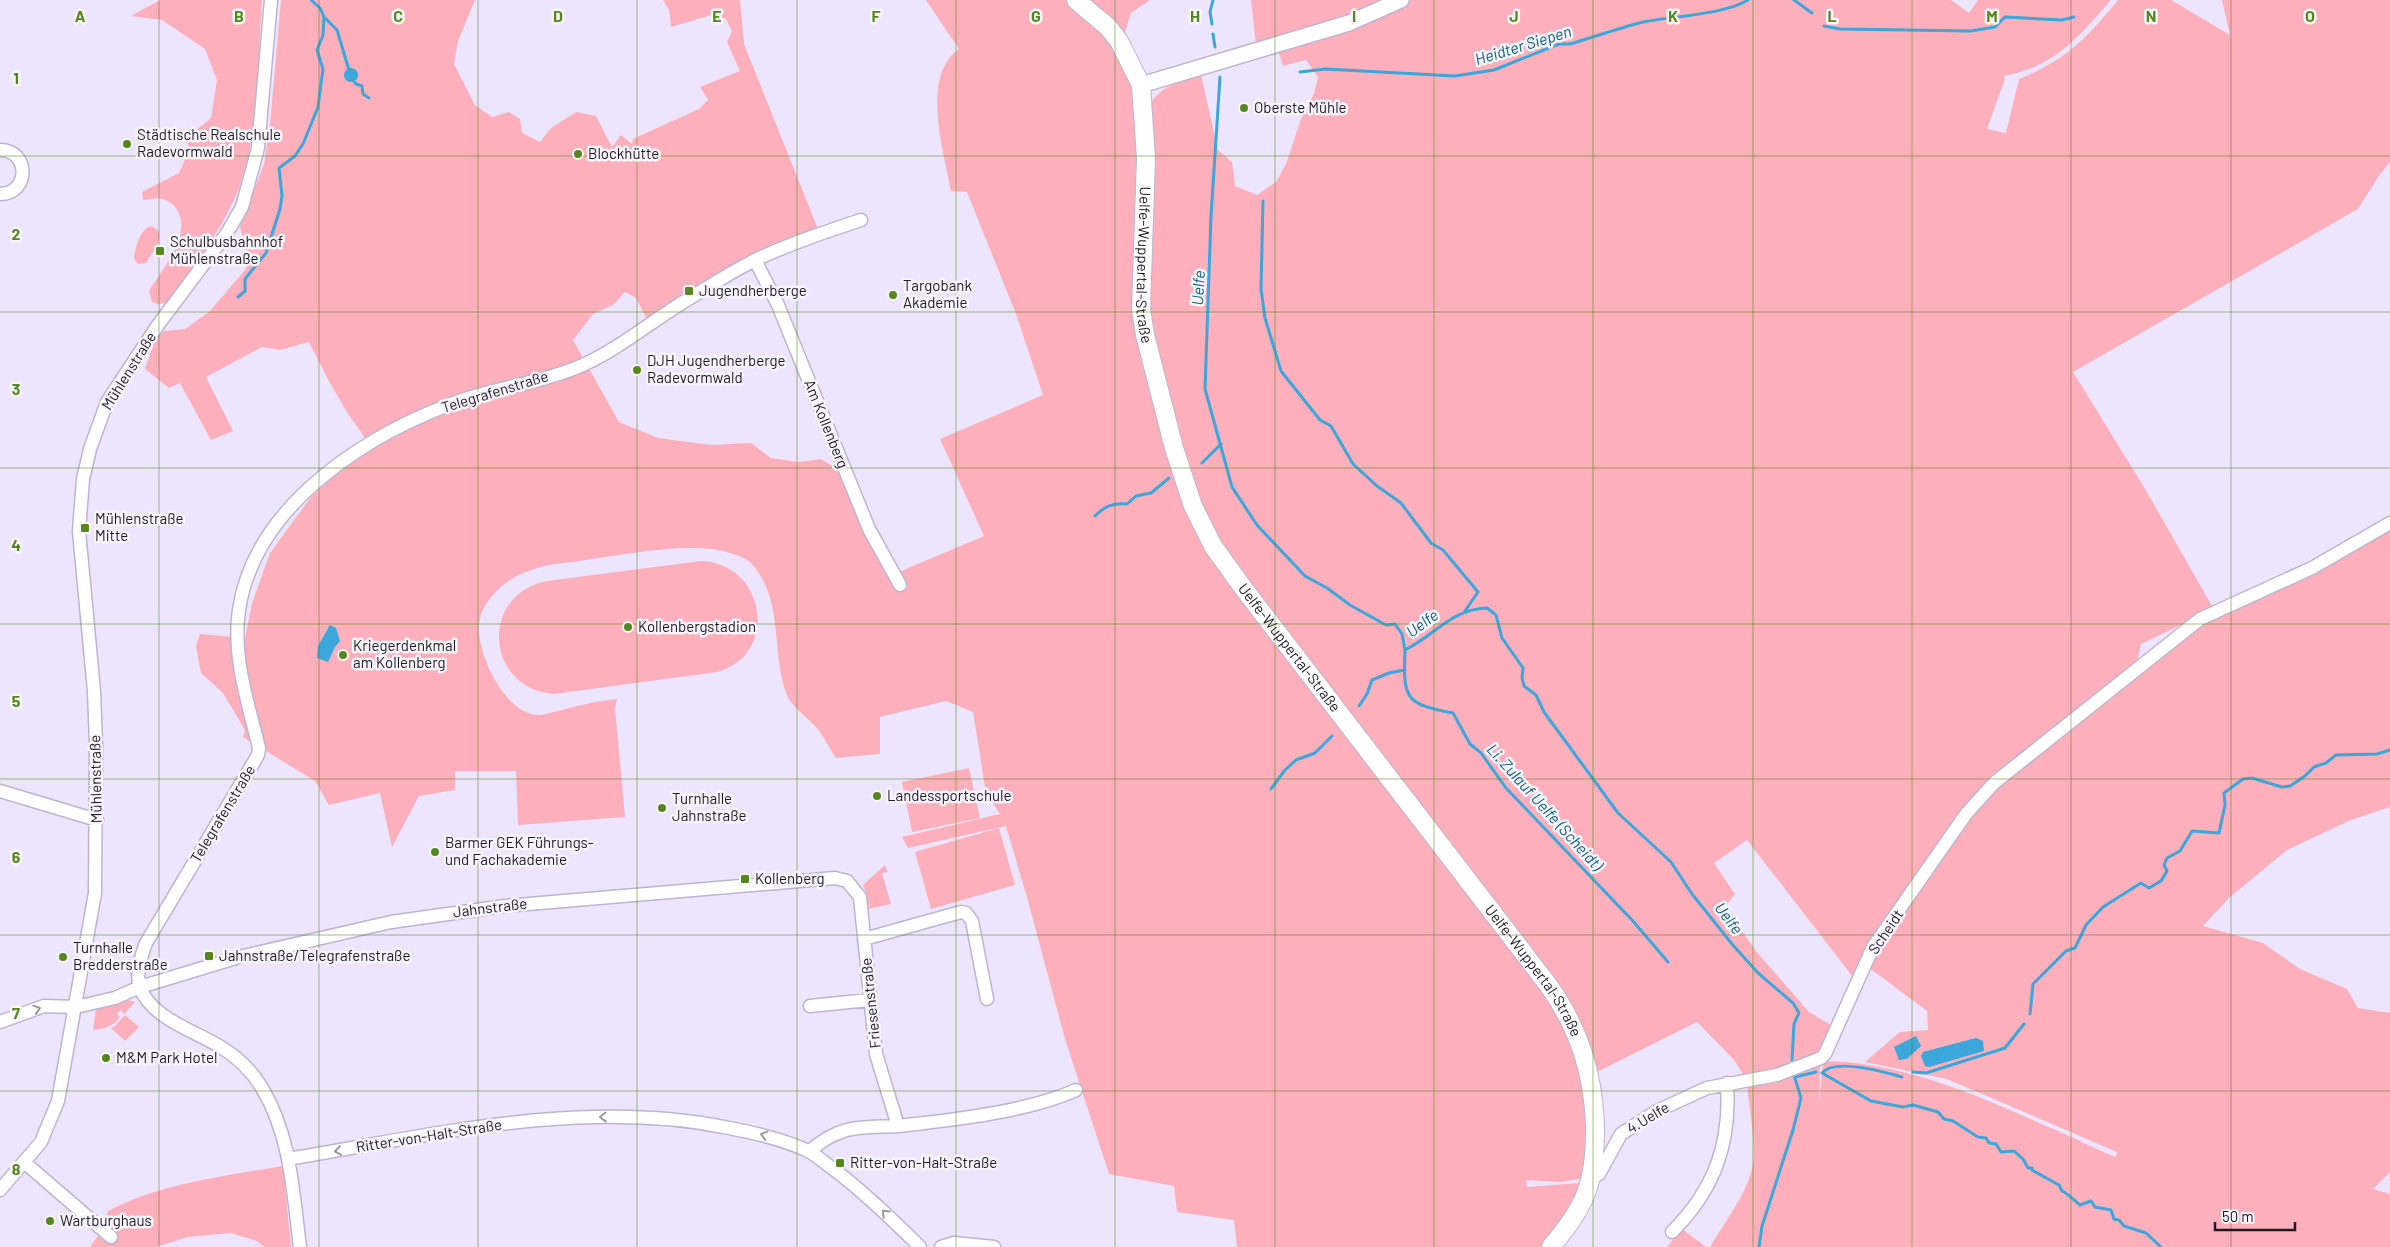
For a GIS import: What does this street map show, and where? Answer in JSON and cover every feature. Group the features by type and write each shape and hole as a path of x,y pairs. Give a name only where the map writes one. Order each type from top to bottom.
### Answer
{"main road":[{"name":"Uelfe-Wuppertal-Straße","path":"1076,0 1108,28 1119,41 1141,85 1146,158 1141,309 1159,395 1182,477 1193,506 1213,546 1239,582 1562,1005 1580,1040 1590,1075 1595,1137 1590,1179 1574,1216 1551,1247"}],"street":[{"name":"Mühlenstraße","path":"76,1007 95,893 97,820 94,691 79,532 82,479 90,449 107,402 158,325 227,233 242,206 258,148 271,0"},
{"path":"1141,85 1349,23 1400,0"},
{"path":"0,150 10,152 16,156 22,163 24,173 21,183 16,188 8,193 0,194"},
{"name":"Telegrafenstraße","path":"140,987 139,965 146,943 258,755 259,748 240,671 238,654 239,610 254,564 272,531 286,513 331,470 358,450 393,430 433,411 469,398 522,385 588,363 692,297 755,260 819,234 861,220"},
{"name":"Am Kollenberg","path":"755,260 778,306 869,529 900,585"},
{"name":"Scheidt","path":"1821,1058 1873,947 1966,814 1994,783 2018,762 2200,620 2312,568 2390,523"},
{"path":"0,791 97,820"},
{"name":"Jahnstraße","path":"140,987 239,957 391,922 466,911 816,879 835,878 847,882"},
{"name":"Friesenstraße","path":"847,882 860,897 876,1054 898,1126"},
{"path":"864,940 961,912 966,913 972,921 987,999"},
{"path":"0,1022 44,1006 76,1007 115,998 140,987 156,1008 171,1020 220,1046 247,1068 271,1104 284,1140 288,1159 300,1247"},
{"path":"810,1006 869,1000"},
{"path":"0,1190 41,1142 56,1108 76,1007"},
{"name":"4.Uelfe","path":"1590,1179 1599,1174 1617,1140 1631,1126 1657,1111 1697,1092 1726,1083 1777,1075 1821,1058"},
{"path":"1672,1232 1695,1206 1717,1168 1727,1123 1726,1083"},
{"path":"809,1152 818,1143 844,1129 934,1122 1029,1106 1060,1098 1076,1090"},
{"name":"Ritter-von-Halt-Straße","path":"288,1159 512,1123 606,1117 689,1120 766,1135 809,1152 877,1205 920,1247"},
{"path":"24,1162 111,1237"},
{"path":"941,1247 954,1243 994,1247"}],"shaded area":[{"path":"160,0 262,0 254,121 246,168 232,204 216,233 166,303 158,304 152,302 149,291 179,239 180,217 172,203 156,198 143,200 142,192 179,173 190,148 178,129 194,132 211,118 217,80 205,49 162,20 131,16"},
{"path":"281,0 475,0 458,41 454,64 475,105 492,117 509,112 520,119 522,133 540,142 551,128 576,112 596,116 612,147 621,135 632,144 633,139 699,109 708,100 700,87 740,71 727,42 732,31 726,19 715,14 671,27 669,10 663,0 740,0 744,44 820,234 754,260 649,323 636,298 625,292 613,305 593,314 573,340 619,422 658,438 711,445 751,443 771,458 799,462 821,459 846,474 894,574 984,536 940,439 1043,395 1016,314 967,192 951,191 940,136 937,96 940,77 947,61 959,49 926,0 1069,0 1107,35 1138,97 1137,310 1193,510 1544,990 1573,1042 1588,1113 1584,1178 1561,1182 1526,1180 1527,1187 1581,1183 1576,1202 1542,1247 1237,1247 1234,1220 1177,1212 1174,1186 1109,1174 1065,1039 1006,826 908,848 902,837 1000,814 986,793 973,712 946,701 880,717 880,754 836,758 819,731 795,706 786,693 769,594 762,578 752,564 739,556 713,549 682,548 550,565 528,571 509,580 486,604 479,625 483,651 496,681 515,705 527,712 541,715 617,699 615,708 625,817 518,825 516,771 455,771 455,790 419,796 392,847 380,793 329,805 315,781 243,737 245,730 223,693 201,673 196,646 200,634 245,638 252,603 270,553 311,497 341,470 370,450 365,438 347,413 309,342 280,350 262,347 206,377 233,431 211,440 180,383 169,388 145,369 156,337 165,331 185,329 209,312 246,269 246,247 240,227 264,164 270,125"},
{"path":"1084,0 1150,0 1131,13 1123,38"},
{"path":"1251,0 1387,0 1345,17 1256,45"},
{"path":"1410,0 1951,0 1969,13 1978,0 2111,0 2064,49 2037,66 2004,76 2005,79 1987,129 2006,133 2019,79 2063,56 2096,26 2118,0 2171,0 2230,35 2222,0 2390,0 2390,162 2358,209 2073,372 2144,487 2212,606 2189,621 2141,644 2137,663 2006,765 1853,977 1747,840 1714,863 1735,894 1725,907 1756,951 1809,1012 1831,1025 1819,1054 1802,1064 1744,1076 1735,1061 1697,1022 1593,1074 1583,1037 1231,566 1187,482 1144,308 1151,103 1166,88 1201,75 1218,150 1232,162 1235,186 1257,195 1276,182 1286,164 1303,113 1314,94 1318,77 1306,60 1283,66 1278,50 1365,20"},
{"path":"151,226 158,230 158,242 146,263 138,264 134,259 137,245 141,235"},
{"path":"2390,531 2390,807 2351,820 2287,850 2229,898 2203,926 2263,943 2300,969 2347,989 2358,1008 2390,1013 2390,1172 2373,1189 2390,1194 2390,1247 1710,1247 1739,1200 1752,1169 1754,1150 1747,1084 1808,1071 1820,1066 1819,1103 1823,1061 1854,1063 1915,1075 1974,1095 2116,1157 2117,1152 1947,1079 1865,1062 1900,1032 1928,1030 1927,1011 1868,967 1885,938 1970,818 1998,786 2183,637 2210,620"},
{"name":"Kollenbergstadion","path":"701,561 723,566 740,577 751,593 757,611 757,630 750,648 737,662 717,672 554,694 531,688 514,676 504,659 499,640 501,621 510,603 525,589 547,581"},
{"path":"969,768 980,818 912,832 902,782"},
{"path":"999,828 1015,885 931,909 915,852"},
{"path":"885,865 888,872 882,873 891,904 869,909 863,885"},
{"path":"129,1000 135,1002 124,1014 121,1010 117,1014 120,1017 115,1023 105,1028 93,1030 96,1009"},
{"path":"125,1015 139,1027 125,1041 111,1028"},
{"path":"283,1166 291,1247 264,1247 257,1241 230,1233 188,1237 156,1247 90,1247 102,1230 108,1211 128,1201 171,1187 216,1177"},
{"path":"1682,1229 1706,1247 1667,1247"}],"water":[{"path":"348,68 354,68 358,75 354,82 348,82 344,78 344,72"},
{"path":"330,625 336,628 340,641 328,662 317,658 318,646"},
{"path":"1916,1036 1921,1046 1907,1059 1899,1060 1894,1047"},
{"path":"1976,1038 1983,1041 1984,1051 1929,1067 1925,1066 1921,1056 1923,1052"}],"waterway":[{"path":"238,297 245,291 245,279 266,253 280,209 282,196 279,168 295,156 303,144 318,107 323,69 317,50 323,35 324,17 320,8 311,0"},
{"name":"Uelfe","path":"1212,24 1210,12 1213,0"},
{"name":"Heidter Siepen","path":"1300,72 1325,69 1455,76 1494,70 1559,44 1570,44 1643,22 1725,9 1748,0"},
{"name":"Heidter Siepen","path":"1794,0 1812,13"},
{"path":"324,17 337,30 349,70"},
{"name":"Heidter Siepen","path":"1824,26 1840,29 1971,31 1995,27 2005,17 2062,20 2074,17"},
{"name":"Uelfe","path":"1213,34 1215,47"},
{"name":"Uelfe","path":"1220,77 1211,216 1205,389 1232,487 1257,525 1305,576 1327,588 1350,605 1386,625 1395,624 1402,634 1405,650 1464,613 1475,609 1487,608 1496,615 1502,638 1523,668 1522,678 1524,686 1536,695 1544,712 1618,813 1671,862 1692,894 1732,944 1758,973 1793,1003 1799,1013 1794,1024 1792,1060"},
{"path":"353,80 356,84 362,86 363,94 369,98"},
{"path":"1263,201 1261,289 1265,318 1281,371 1320,420 1331,426 1353,464 1377,486 1401,503 1431,543 1443,550 1478,592 1465,611"},
{"path":"1202,463 1221,444"},
{"path":"1095,516 1109,506 1127,504 1136,496 1151,493 1169,478"},
{"name":"Li. Zulauf Uelfe (Scheidt)","path":"1405,650 1405,679 1410,696 1416,702 1425,706 1453,713 1470,744 1481,753 1506,788 1632,920 1668,962"},
{"path":"1359,706 1367,694 1372,680 1389,673 1405,670"},
{"path":"1271,789 1285,770 1296,760 1315,753 1332,736"},
{"path":"2030,1014 2033,984 2066,951 2075,948 2086,925 2103,907 2141,883 2149,888 2161,881 2167,871 2164,865 2167,858 2180,851 2192,831 2219,833 2225,805 2224,793 2243,779 2252,778 2282,787 2290,786 2314,767 2326,763 2336,755 2377,754 2390,750"},
{"path":"1913,1072 1926,1073 2005,1048 2024,1024"},
{"path":"1902,1077 1849,1066 1828,1069 1822,1073 1871,1101 1903,1107 1913,1105 1938,1112 1944,1119 1953,1121 1978,1137 1986,1138 1989,1143 1996,1144 2001,1152 2014,1151 2023,1159 2028,1168 2032,1168 2032,1170 2059,1185 2062,1191 2080,1205 2091,1201 2095,1207 2111,1210 2114,1219 2119,1220 2124,1226 2146,1233 2161,1247"},
{"path":"1795,1077 1816,1072"},
{"name":"Uelfe","path":"1759,1247 1762,1226 1793,1130 1801,1098 1794,1075"}],"place":[{"name":"Oberste Mühle","path":"1244,108"},
{"name":"Städtische Realschule Radevormwald","path":"127,144"},
{"name":"Blockhütte","path":"578,154"},
{"name":"Schulbusbahnhof Mühlenstraße","path":"160,251"},
{"name":"Jugendherberge","path":"689,291"},
{"name":"Targobank Akademie","path":"893,295"},
{"name":"DJH Jugendherberge Radevormwald","path":"637,370"},
{"name":"Mühlenstraße Mitte","path":"85,528"},
{"name":"Kollenbergstadion","path":"628,627"},
{"name":"Kriegerdenkmal am Kollenberg","path":"343,655"},
{"name":"Landessportschule","path":"877,796"},
{"name":"Turnhalle Jahnstraße","path":"662,808"},
{"name":"Barmer GEK Führungs- und Fachakademie","path":"435,852"},
{"name":"Kollenberg","path":"745,879"},
{"name":"Jahnstraße/Telegrafenstraße","path":"209,956"},
{"name":"Turnhalle Bredderstraße","path":"63,957"},
{"name":"M&M Park Hotel","path":"106,1058"},
{"name":"Ritter-von-Halt-Straße","path":"840,1163"},
{"name":"Wartburghaus","path":"50,1221"}]}
